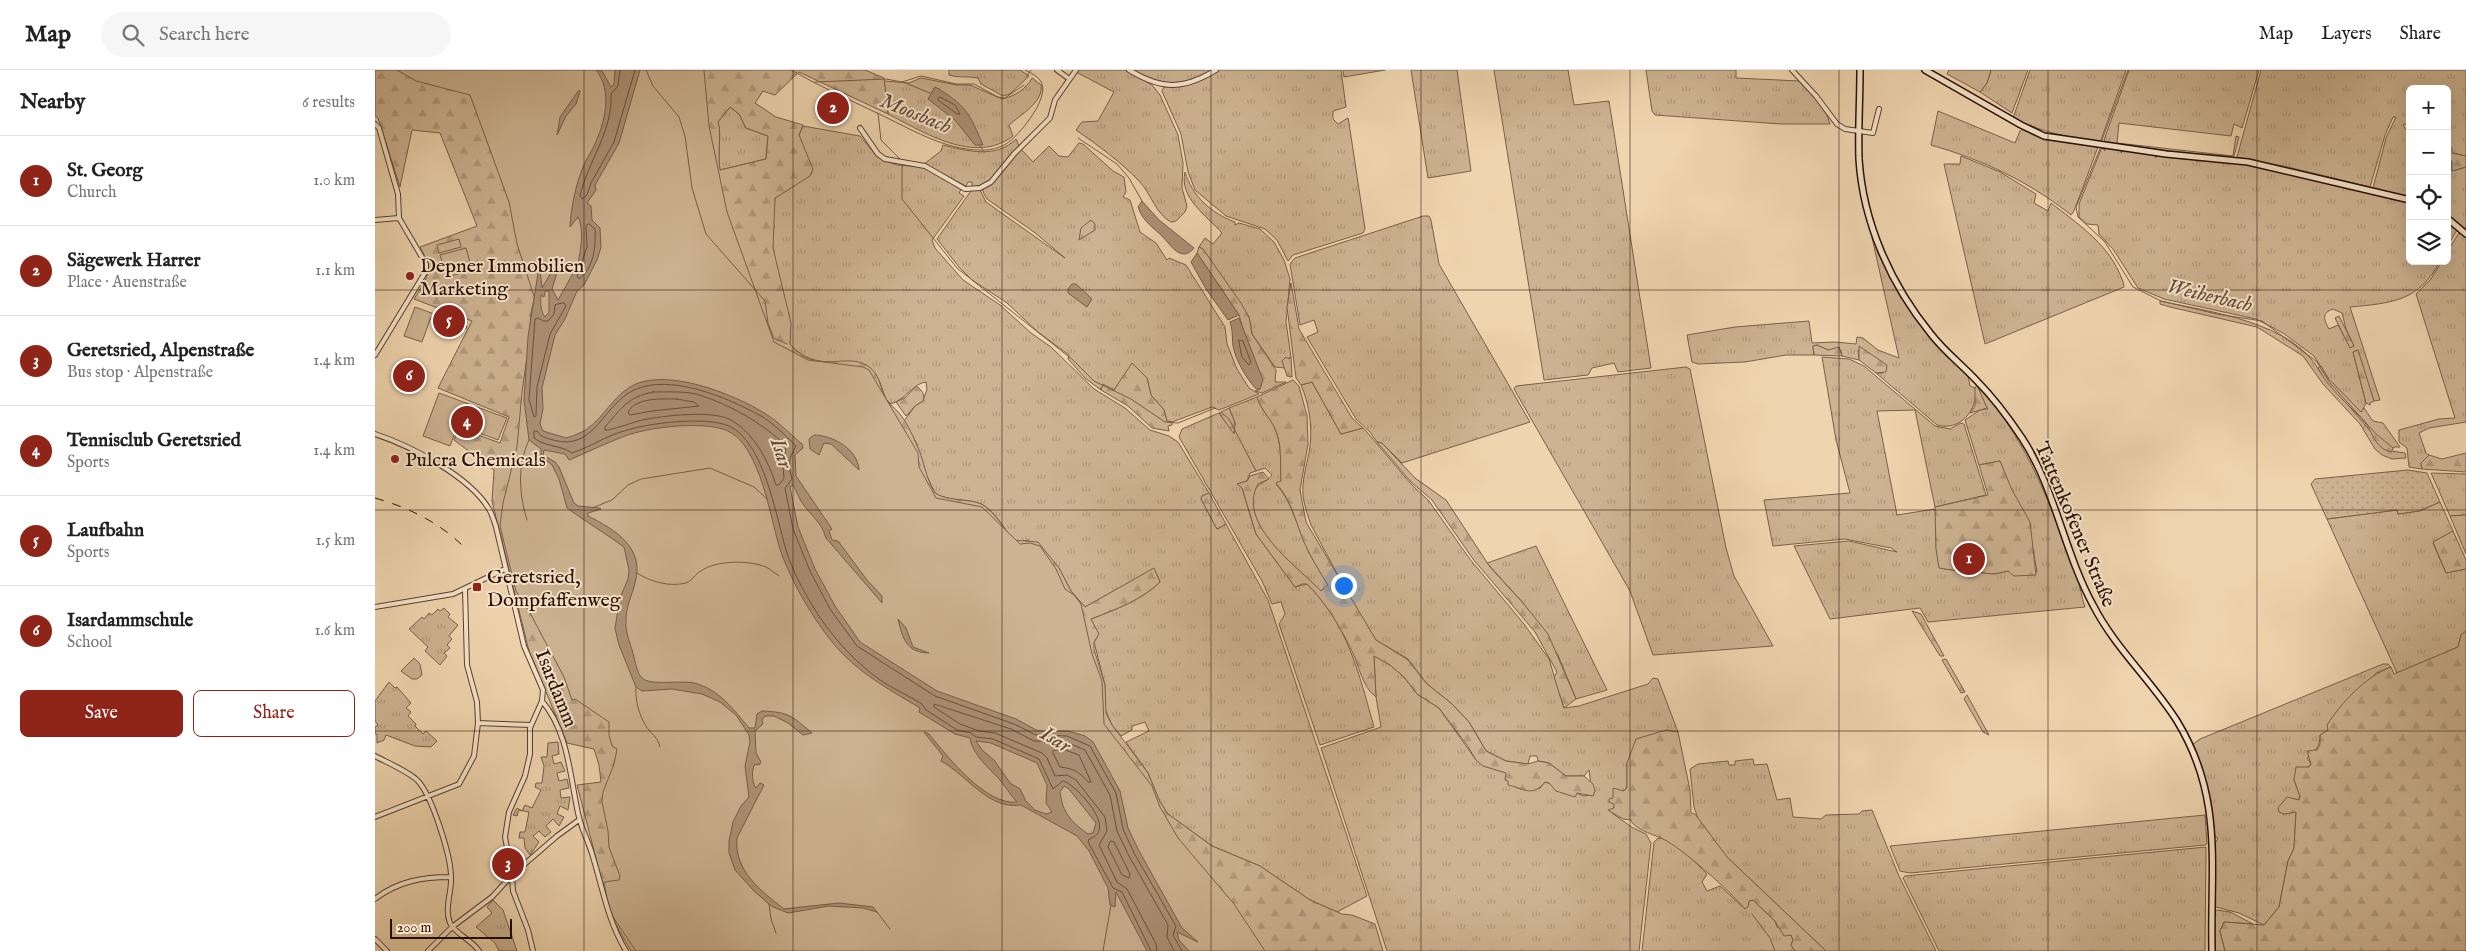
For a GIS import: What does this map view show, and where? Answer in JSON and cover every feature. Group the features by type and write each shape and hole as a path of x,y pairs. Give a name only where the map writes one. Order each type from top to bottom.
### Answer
{"main road":[{"name":"Tattenkofener Straße","path":"1860,70 1859,130 1861,180 1871,223 1887,265 1899,289 1932,336 1981,386 2023,439 2037,464 2092,604 2125,655 2176,720 2189,743 2203,782 2212,822 2212,951"},
{"path":"1925,70 2021,125 2044,136 2166,154 2249,162 2406,199"},
{"path":"2449,220 2466,234"}],"street":[{"path":"1057,70 1068,78"},
{"path":"860,128 878,154 885,159 925,166 965,188 981,188 991,182 1014,154 1049,118 1055,100 1068,78 1076,70"},
{"path":"1129,70 1151,83 1172,85 1190,83 1216,70"},
{"path":"1792,70 1817,96 1837,124 1845,129 1873,132 1879,109"},
{"path":"375,124 379,128 398,194 399,218 426,264 426,271 376,352"},
{"path":"375,220 399,218"},
{"name":"Isardamm","path":"375,434 390,439 457,476 473,488 490,510 524,646 543,690 542,701 550,711 563,744 575,790 579,820 593,856 609,918 626,951"},
{"path":"375,607 453,594 505,569"},
{"path":"375,817 428,798 459,784 464,779 474,756 478,723 477,702 467,665 465,589"},
{"path":"533,951 528,930 513,891 505,837 506,821 525,776 530,754 531,725 542,701"},
{"path":"478,723 531,725"},
{"path":"375,756 418,780 428,798 441,830 451,877 447,910 452,928 472,941 479,951"},
{"path":"427,951 452,928 492,897 512,875 579,820"},
{"path":"375,899 405,882 429,877 451,877"},
{"path":"375,939 387,951"}],"green space":[{"path":"375,70 583,70 531,313 524,400 921,951 631,951 611,916 577,785 601,782 599,765 594,749 567,743 529,651 492,501 494,470 454,440 459,428 500,443 509,417 438,388 472,321 414,299 426,279 428,268 420,247 477,226 440,133 412,130 400,187 378,118 375,116"},
{"path":"397,70 704,70 709,126 727,212 774,342 808,360 863,367 869,370 918,453 919,467 936,498 982,507 1020,544 1030,543 1040,546 1056,569 1065,589 1074,595 1081,604 1092,654 1102,681 1104,724 1152,786 1160,807 1178,838 1234,904 1265,951 636,951 609,911 604,882 619,880 620,876 609,847 602,802 603,792 614,764 617,749 612,746 609,735 609,722 575,699 572,700 564,677 530,613 516,591 500,526 503,503 517,447 522,392 535,299 517,244 509,202 470,95 416,81"},
{"path":"641,70 865,70 884,78 888,114 799,72 775,95 763,91 755,103 776,117 803,125 799,135 813,169 810,176 775,198 773,248 791,323 790,344 800,354 810,359 820,362 859,362 872,369 886,399 902,416 911,432 935,493 946,498 981,504 994,515 1012,540 1038,542 1059,568 1071,591 1085,607 1154,568 1160,582 1153,588 1127,604 1091,619 1099,634 1094,642 1094,649 1105,685 1106,713 1112,725 1148,773 1160,802 1168,814 1212,846 1260,866 1310,900 1342,914 1352,915 1375,924 1383,951 1214,951 577,291","holes":["730,107 739,114 746,128 768,136 766,159 720,170 720,133 718,122"]},
{"path":"949,70 1020,70 1029,76 1010,94 1003,96 981,84 978,78 949,75"},
{"path":"1078,70 1126,70 1152,85 1160,95 1178,135 1183,163 1182,188 1187,206 1185,212 1176,221 1171,222 1161,214 1140,182 1101,148 1076,130 1082,122 1098,121 1114,92 1076,72"},
{"path":"1132,70 1213,70 1192,80 1173,83 1153,79"},
{"path":"1219,70 1341,70 1346,107 1333,111 1333,119 1338,124 1348,118 1365,229 1363,233 1293,255 1288,261 1277,240 1265,229 1226,216 1195,190 1188,172 1181,134 1162,91 1164,87 1193,82"},
{"path":"1343,70 1385,70 1344,77"},
{"path":"1411,70 1457,70 1471,171 1428,178"},
{"path":"1494,70 1568,70 1574,105 1609,101 1651,368 1618,372 1614,363 1592,368 1588,375 1544,380"},
{"path":"1646,70 1736,70 1736,78 1800,81 1822,106 1830,124 1781,124 1655,115 1652,111"},
{"path":"1949,70 1991,70 1987,83 1980,92 1947,74"},
{"path":"1991,70 2028,70 2012,113 1980,92 1987,83"},
{"path":"2030,70 2126,70 2101,140 2098,142 2054,133 2013,118"},
{"path":"2129,70 2259,70 2242,128 2234,124 2231,136 2119,123 2117,143 2232,156 2192,154 2106,143 2104,140"},
{"path":"2261,70 2466,70 2466,156 2451,152 2451,85 2406,85 2406,124 2403,125 2406,130 2406,196 2373,188 2386,138 2396,117 2393,117 2385,135 2370,187 2237,157"},
{"path":"921,78 957,85 970,85 1002,99 1020,92 1032,78 1041,85 1041,91 1039,97 1030,108 1009,125 1013,136 998,144 983,147 967,147 934,137 888,114 884,81 909,83"},
{"path":"730,107 739,114 746,128 768,136 766,159 720,170 720,133 718,122"},
{"path":"1938,111 2015,143 2020,131 2023,129 2049,139 2098,147 2071,215 2038,192 2004,173 1969,157 1931,145"},
{"path":"803,126 860,136 876,155 889,162 897,165 924,167 962,188 959,193 964,196 932,240 935,248 963,280 1000,305 1031,333 1051,347 1094,389 1125,408 1150,430 1169,436 1178,442 1209,493 1202,496 1201,499 1217,529 1226,524 1268,600 1367,896 1337,912 1310,900 1260,866 1212,846 1168,814 1160,802 1148,773 1126,742 1149,731 1145,722 1132,726 1132,730 1121,736 1112,725 1105,709 1105,685 1094,642 1097,638 1091,619 1127,604 1153,588 1160,582 1154,569 1085,607 1071,591 1059,568 1028,540 1018,542 1012,540 999,520 985,506 976,502 946,498 935,493 924,470 917,444 904,421 915,406 923,401 927,389 926,382 918,385 901,399 891,404 886,399 879,380 861,363 814,360 798,352 790,344 786,308 773,248 772,229 775,198 812,173 799,135"},
{"path":"2236,136 2239,137 2233,156"},
{"path":"1016,139 1019,146 999,171 988,182 981,185 972,187 972,182 968,182 966,186 924,164 941,151 943,145 981,152 1000,149"},
{"path":"1079,143 1083,144 1113,171 1124,177 1126,192 1123,197 1130,200 1140,232 1156,243 1167,260 1169,258 1186,265 1225,327 1227,344 1237,369 1249,388 1259,394 1219,410 1212,407 1172,422 1167,421 1164,410 1151,395 1147,378 1133,364 1114,390 1100,388 1101,390 1085,378 1068,359 1069,355 1038,332 1007,303 972,280 937,239 972,190 980,190 986,202 1065,258 1034,232 987,199 983,188 997,178 1020,148 1033,162 1049,146 1059,156 1068,157"},
{"path":"2102,147 2105,151 2104,147 2121,149 2121,153 2123,150 2155,154 2156,158 2158,154 2196,159 2198,162 2199,159 2251,164 2251,166 2253,164 2374,193 2373,195 2406,200 2406,265 2438,265 2423,285 2403,298 2378,304 2350,307 2380,400 2374,401 2357,350 2353,352 2366,403 2361,413 2328,378 2314,356 2283,333 2256,319 2164,299 2138,288 2113,249 2099,234 2098,225 2087,224 2079,217 2079,204","holes":["2333,309 2342,313 2346,329 2354,346 2350,347 2338,325 2329,329 2325,315"]},
{"path":"2451,148 2452,153 2466,156 2466,167 2452,171"},
{"path":"1961,156 2000,172 2036,194 2034,203 2048,211 2051,203 2080,226 2106,251 2119,272 2124,287 1985,344 1944,164 1960,164"},
{"path":"2451,161 2452,171 2466,167 2466,231 2451,218"},
{"path":"1185,172 1188,181 1204,203 1218,214 1235,222 1235,225 1239,223 1260,229 1274,242 1284,260 1290,279 1286,322 1291,357 1283,361 1285,368 1275,367 1252,334 1249,317 1203,249 1199,247 1205,238 1213,244 1222,233 1190,198 1184,181"},
{"path":"1423,216 1429,216 1431,220 1439,264 1530,422 1402,463 1382,443 1377,442 1370,432 1356,419 1307,337 1318,332 1314,320 1300,325 1290,264 1295,258"},
{"path":"1091,220 1095,224 1095,230 1079,240 1081,228"},
{"path":"2451,224 2457,230 2451,240"},
{"path":"1871,233 1890,276 1910,311 1936,343 1968,376 1970,386 1975,388 1974,404 1971,411 1960,422 1953,425 1937,425 1876,373 1883,373 1858,350 1859,360 1842,356 1841,350 1828,350 1817,345 1813,346 1814,355 1786,355 1745,362 1698,364 1692,362 1687,335 1735,327 1809,321 1812,343 1835,342 1856,344 1857,337 1863,338 1878,350 1899,358"},
{"path":"2459,233 2466,237 2466,422 2429,428 2419,433 2426,453 2429,455 2421,463 2422,469 2409,467 2407,448 2399,442 2399,430 2439,419 2455,418 2416,294 2431,279 2440,265 2451,265 2451,246"},
{"path":"459,239 461,247 439,253 437,245"},
{"path":"1199,247 1203,249 1249,317 1252,334 1276,370 1275,382 1286,382 1262,393 1255,391 1260,389 1239,315 1197,253"},
{"path":"466,248 472,270 447,277 440,255"},
{"path":"1291,283 1299,329 1352,418 1363,428 1341,434 1312,382 1301,385 1296,378 1287,307"},
{"path":"2160,301 2226,315 2249,322 2271,330 2291,341 2308,355 2371,432 2392,451 2405,453 2406,458 2392,459 2382,455 2375,449 2360,424 2323,384 2303,356 2257,327 2170,307 2160,304"},
{"path":"415,307 467,326 466,329 431,317 422,342 404,336"},
{"path":"2339,316 2354,346 2350,348 2335,318"},
{"path":"1817,345 1828,350 1839,347 1842,356 1814,355 1813,346"},
{"path":"1859,346 1887,365 1886,372 1876,373 1859,360"},
{"path":"2358,350 2374,401 2370,405 2366,403 2353,352"},
{"path":"1286,357 1289,359 1291,357 1292,377 1287,376 1282,361"},
{"path":"1822,357 1849,359 1864,366 1935,426 1950,429 1961,423 1964,424 1986,495 1935,507 1915,410 1877,411 1897,515 1935,509 1936,549 1944,569 1995,574 2008,571 2037,572 2033,549 2000,461 1979,465 1965,420 1980,410 1988,409 1980,395 1979,387 2012,430 2037,477 2068,552 2085,607 1928,622 1920,608 1830,619 1794,546 1849,541 1897,552 1891,548 1845,539 1773,546 1764,500 1850,493 1836,440"},
{"path":"1132,363 1147,378 1151,395 1164,410 1167,421 1172,422 1172,425 1168,426 1169,431 1152,428 1128,406 1101,390 1103,384 1114,390"},
{"path":"2321,366 2328,378 2361,412 2364,408 2373,421 2383,423 2400,447 2394,447 2391,452 2378,444 2366,424 2328,384 2318,368"},
{"path":"1686,367 1690,369 1726,548 1734,576 1773,646 1653,655 1630,591 1514,389 1516,386"},
{"path":"1293,380 1299,386 1307,416 1308,444 1300,490 1306,522 1376,640 1407,659 1427,684 1451,703 1469,722 1486,751 1506,761 1528,764 1538,761 1549,763 1566,776 1584,776 1593,784 1595,791 1593,796 1577,793 1575,797 1556,791 1549,783 1545,782 1532,791 1508,785 1508,781 1505,780 1506,773 1483,766 1476,760 1439,708 1417,694 1404,677 1390,665 1374,656 1376,697 1367,688 1351,649 1326,607 1307,584 1295,587 1256,534 1242,488 1237,484 1247,481 1250,476 1263,472 1269,479 1258,484 1253,499 1255,514 1262,529 1272,543 1321,591 1328,585 1303,540 1289,503 1276,483 1281,481 1279,439 1257,397"},
{"path":"1312,382 1341,434 1363,428 1411,484 1429,501 1469,558 1524,624 1549,659 1564,708 1579,706 1648,684 1653,678 1658,679 1678,732 1666,730 1627,763 1627,787 1615,803 1612,813 1633,828 1646,834 1651,843 1639,951 1387,951 1321,748 1381,727 1376,697 1374,655 1404,677 1417,694 1439,708 1476,760 1507,773 1511,783 1515,786 1523,789 1534,789 1540,788 1545,782 1584,796 1589,795 1591,785 1589,770 1584,776 1566,776 1549,763 1538,761 1537,756 1530,756 1528,764 1506,761 1486,751 1469,722 1451,703 1427,684 1408,659 1376,640 1354,605 1311,525 1305,507 1303,484 1309,453 1311,427 1307,401 1301,385"},
{"path":"1977,385 1987,408 1970,413 1975,406 1975,388"},
{"path":"916,386 923,392 923,401 915,406 906,416 896,402 906,397"},
{"path":"439,393 507,418 498,440 458,425 450,446 423,436"},
{"path":"1257,397 1261,407 1273,424 1279,439 1281,481 1276,484 1289,504 1312,558 1329,585 1321,591 1287,560 1265,534 1257,521 1253,507 1255,489 1272,475 1265,468 1250,473 1247,481 1238,484 1242,488 1256,534 1295,587 1307,584 1333,616 1357,669 1374,727 1320,745 1279,624 1285,614 1281,602 1272,604 1262,581 1179,437 1182,429 1219,413 1234,433 1235,423 1229,408"},
{"path":"1229,408 1235,423 1234,434 1219,413"},
{"path":"1377,442 1382,443 1415,478 1446,500 1490,567 1548,634 1576,699 1564,708 1554,677 1557,672 1535,632 1473,559 1432,500 1411,482"},
{"path":"2466,453 2466,472 2422,469 2421,463 2429,455 2442,459"},
{"path":"2000,461 2012,490 2030,522 2036,575 2014,576 2008,571 1991,574 1983,573 1975,569 1978,555 1969,550 1962,554 1962,566 1958,571 1939,568 1936,549 1935,507 1988,495 1979,465"},
{"path":"2408,470 2427,473 2440,502 2419,511 2398,514 2397,510 2327,519 2311,484 2315,479"},
{"path":"2431,473 2466,474 2466,515 2450,516"},
{"path":"1209,493 1226,524 1217,529 1201,499 1202,496"},
{"path":"2440,502 2453,531 2433,543 2446,573 2466,569 2466,631 2461,635 2458,647 2397,673 2327,519 2397,510 2398,514 2419,511"},
{"path":"2466,515 2466,554 2450,516"},
{"path":"2453,531 2466,560 2466,569 2446,573 2433,542"},
{"path":"1536,546 1607,690 1576,699 1558,655 1523,603 1487,563"},
{"path":"444,608 450,614 448,617 458,625 449,636 452,639 447,645 450,648 444,653 447,656 440,665 425,651 428,647 409,629 422,617 424,619 429,613 432,615 438,609 440,611"},
{"path":"1912,611 1921,614 1944,656 1940,656"},
{"path":"2466,631 2466,951 2225,951 2220,931 2224,922 2264,925 2279,907 2288,861 2294,848 2296,812 2284,814 2279,812 2278,808 2287,797 2299,800 2300,796 2294,780 2296,767 2309,767 2311,764 2307,751 2317,750 2320,744 2320,735 2328,730 2327,725 2333,716 2355,691 2381,671 2391,667 2394,674 2458,647 2461,635"},
{"path":"414,658 420,664 422,675 417,679 412,679 401,671"},
{"path":"1946,659 1965,692 1961,693 1942,660"},
{"path":"2383,664 2388,664 2391,667 2376,673 2328,730 2320,735 2317,748 2307,758 2311,764 2294,780 2300,796 2298,800 2292,799 2291,812 2296,812 2294,848 2288,861 2279,907 2264,925 2239,913 2214,906 2215,844 2218,838 2215,837 2210,798 2193,744 2200,739"},
{"path":"389,682 395,688 397,687 411,703 406,708 411,712 408,716 416,724 415,726 423,734 426,731 437,741 431,747 415,746 386,735 384,740 377,743 375,727 378,725 375,721 375,701"},
{"path":"1967,695 1989,735 1983,732 1964,699"},
{"path":"1666,730 1678,732 1690,790 1691,813 1695,814 1727,857 1826,951 1795,951 1791,945 1793,940 1791,935 1784,936 1775,921 1753,900 1749,901 1748,907 1745,909 1718,882 1682,851 1663,839 1640,829 1631,820 1623,819 1608,810 1614,808 1614,804 1609,802 1609,799 1613,798 1613,788 1624,791 1627,788 1627,763 1636,739"},
{"path":"558,742 559,754 552,756 554,764 561,762 565,771 557,773 559,781 567,779 569,788 560,790 561,798 570,797 568,810 560,806 557,814 564,817 559,826 553,819 546,826 551,832 545,837 539,831 533,836 539,842 530,855 525,848 524,838 519,838 520,832 525,832 529,812 522,811 525,805 532,808 541,790 535,787 536,783 542,783 544,766 541,757 547,757 548,743"},
{"path":"1753,759 1754,765 1767,764 1777,800 1790,798 1793,817 1821,819 1826,815 1859,814 1862,811 1872,810 1899,876 1936,951 1826,951 1727,857 1699,821 1694,807 1690,769 1698,764 1728,761 1729,765 1735,765 1735,761"},
{"path":"517,808 521,810 519,810 517,816 513,815"},
{"path":"2205,815 2207,844 2205,845 1910,873 1900,871 1890,846"},
{"path":"1658,838 1664,839 1677,847 1707,874 1702,882 1707,891 1720,886 1745,909 1749,901 1753,900 1775,921 1777,927 1791,935 1793,940 1791,945 1795,951 1642,951 1654,842"},
{"path":"2206,847 2205,951 1939,951 1903,878 1905,876"},
{"path":"493,900 503,910 517,951 499,951 495,943 476,927 492,913 487,907"},
{"path":"2217,910 2230,912 2253,924 2224,922 2220,931 2225,951 2214,951 2214,912"}],"water":[{"name":"Isar","path":"596,70 602,71 611,87 614,84 615,70 640,70 619,143 595,185 596,190 587,203 591,206 592,220 600,228 601,247 597,260 584,285 577,291 565,319 555,335 542,388 543,409 540,424 543,431 566,438 580,433 593,424 630,387 644,381 661,380 679,381 717,391 751,406 779,424 802,444 803,448 795,455 796,476 832,529 829,531 832,540 838,541 867,580 882,596 882,603 826,538 822,527 804,506 793,485 790,487 798,527 815,569 835,606 860,642 937,691 1016,719 1038,731 1068,731 1085,736 1093,742 1120,791 1128,828 1139,851 1182,928 1198,942 1177,932 1179,940 1189,951 1147,951 1116,892 1115,907 1110,905 1108,888 1089,851 1077,836 1021,805 1009,805 988,797 941,761 943,756 924,732 929,734 956,766 980,788 1005,801 1017,802 977,755 970,738 955,734 919,712 920,708 869,676 836,646 813,615 791,576 782,555 769,505 756,467 748,451 738,438 726,430 715,427 675,426 647,430 625,436 569,460 565,454 544,450 543,455 555,462 559,467 574,503 578,506 601,509 588,513 588,516 609,527 632,550 636,560 637,571 627,610 626,624 636,667 642,678 652,682 689,682 703,686 725,701 749,728 755,728 757,714 762,711 790,716 812,733 803,735 788,723 774,716 765,716 762,720 763,724 755,731 756,753 761,762 759,765 755,764 753,780 756,788 760,783 764,785 737,838 737,850 744,870 758,887 784,909 839,903 873,907 877,912 863,908 829,906 788,913 771,906 735,870 729,853 729,841 733,822 741,806 749,797 745,766 750,742 749,735 736,715 720,702 702,694 672,689 642,691 636,687 619,645 615,628 620,598 628,579 629,570 624,547 567,508 559,479 552,465 541,456 541,449 529,440 524,400 528,337 538,273 540,270 542,288 556,264 578,263 581,246 581,227 578,217 570,227 571,212 580,174 593,149 604,117 606,97 601,78","holes":["562,266 573,267 575,270 558,300 552,289 558,269","545,291 549,291 549,312 545,317 541,307 541,295 544,297","976,741 991,743 1037,763 1047,785 1046,803 1052,812 1046,814 1035,810 1026,801 1020,789 1010,783 994,760 982,750","1064,786 1069,789 1096,823 1093,833 1088,834 1072,821 1065,811 1060,792"]},
{"path":"935,87 953,99 965,111 983,145 975,145 955,120 928,99"},
{"path":"579,90 576,104 566,116 557,135 560,117"},
{"path":"1142,201 1159,220 1194,248 1185,254 1177,252 1143,217 1138,207"},
{"path":"1197,253 1239,315 1228,320 1206,289 1191,262"},
{"path":"1072,284 1076,284 1092,299 1087,307 1068,293 1068,289"},
{"path":"1239,318 1263,380 1260,389 1256,389 1249,380 1234,352 1230,322"},
{"path":"814,435 828,438 843,445 858,462 859,470 831,444 824,443 819,455 810,449 809,439"},
{"path":"898,619 906,628 913,647 929,653 915,650 907,643 901,632"}],"waterway":[{"path":"646,70 653,86 679,117 685,136 692,188 706,234 765,301 768,323 774,338 787,344"},
{"name":"Moosbach","path":"791,70 927,137 953,146 983,150 1000,147 1012,140 1025,126 1037,108 1043,91 1042,84 1037,77 1025,70"},
{"name":"Moosbach","path":"1026,77 1031,70"},
{"name":"Weiherbach","path":"2102,140 2128,70"},
{"name":"Moosbach","path":"815,82 886,79 902,82 921,76 956,84 974,84 998,97 1005,98 1024,85"},
{"path":"903,82 930,93"},
{"path":"878,113 881,140 901,160"},
{"path":"1078,138 1117,164 1129,178 1142,201"},
{"name":"Moosbach","path":"980,146 983,150"},
{"name":"Weiherbach","path":"2100,149 2076,207 2078,217 2105,242 2133,287 2161,301 2217,314 2262,321 2316,361 2330,383 2376,434 2393,448"},
{"path":"902,164 902,199 957,268 1073,360 1094,381 1131,399 1165,422 1178,423 1215,408"},
{"path":"1222,413 1229,419 1256,471"},
{"path":"527,520 522,500 521,470 529,440"},
{"path":"592,508 612,500 628,485 641,479 710,468 754,487 767,499"},
{"path":"637,573 660,583 680,584 688,582 707,567 724,563 742,562 766,567 779,576"},
{"path":"636,687 641,717 658,741 660,747"},
{"path":"769,904 771,919 776,933"},
{"path":"1103,951 1111,905"},
{"path":"877,912 890,929"},
{"path":"1752,914 1770,938 1775,951"}],"railway":[{"path":"375,498 413,512 436,524 467,550"}],"place":[{"name":"Sägewerk Harrer","path":"833,108"},
{"name":"Depner Immobilien Marketing","path":"410,276"},
{"name":"Laufbahn","path":"449,321"},
{"name":"Isardammschule","path":"409,376"},
{"name":"Tennisclub Geretsried","path":"467,422"},
{"name":"Pulcra Chemicals","path":"395,459"},
{"name":"St. Georg","path":"1969,559"},
{"name":"Geretsried, Dompfaffenweg","path":"477,587"},
{"name":"Geretsried, Alpenstraße","path":"508,864"}]}
